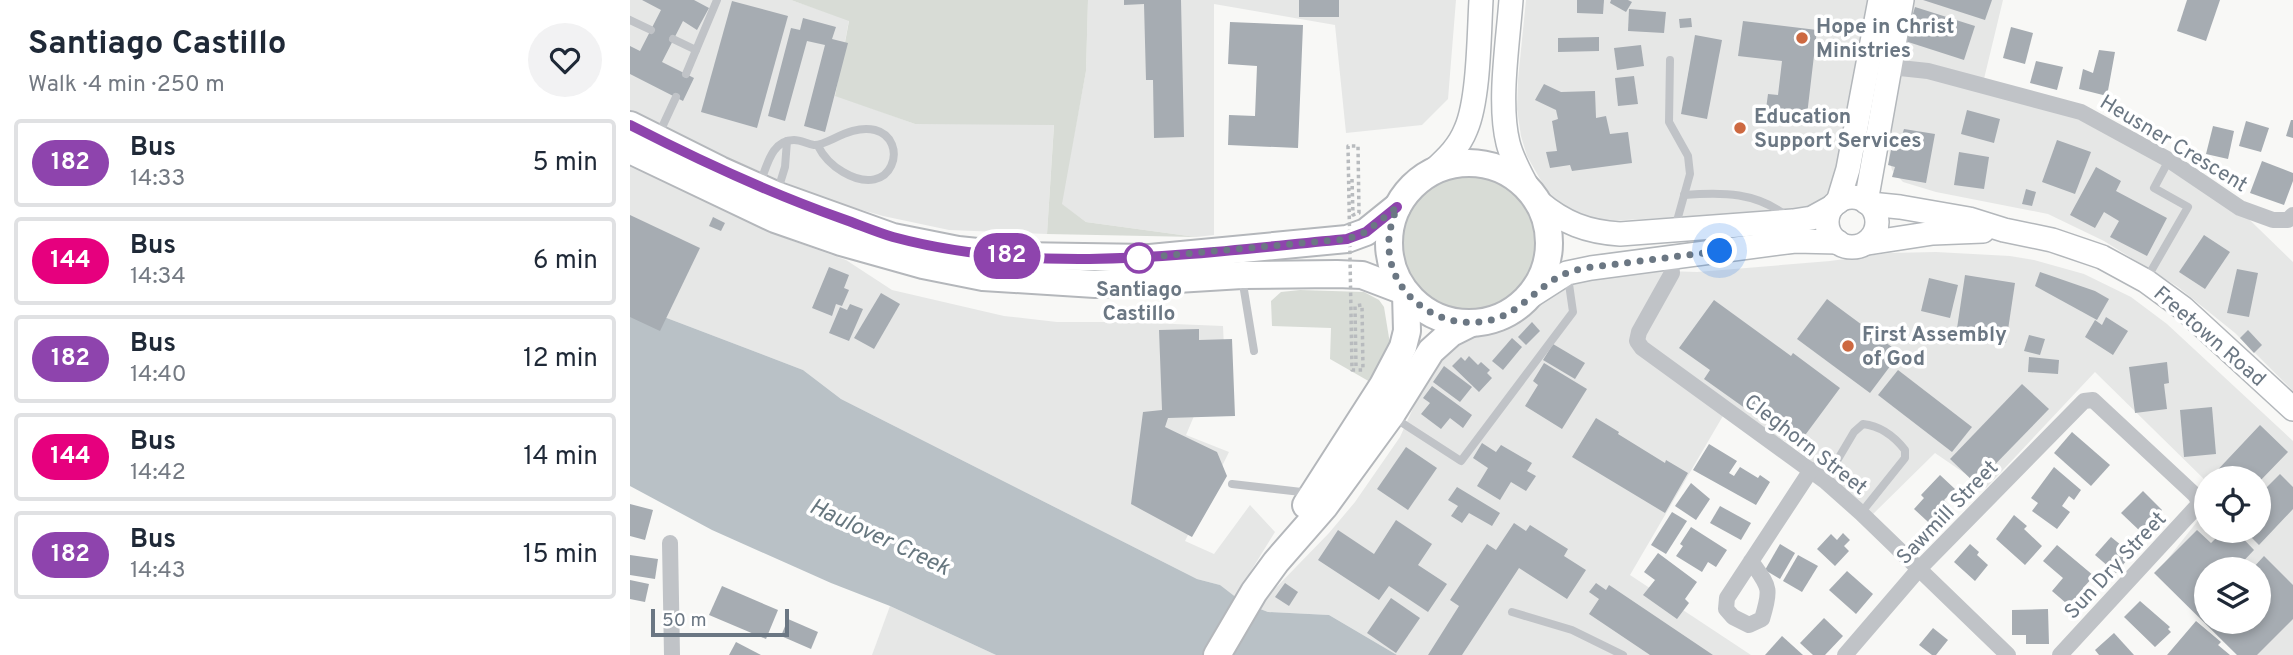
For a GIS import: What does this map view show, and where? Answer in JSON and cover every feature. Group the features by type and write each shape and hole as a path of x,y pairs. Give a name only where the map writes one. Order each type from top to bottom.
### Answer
{"main road":[{"path":"630,125 768,191 893,237 995,255 1150,258 1347,239 1366,232 1397,207 1412,186 1454,152 1467,128 1473,100 1474,45 1481,0"},
{"path":"1511,0 1504,122 1512,155 1548,225 1550,250 1544,274 1531,296"},
{"path":"1397,207 1390,227 1389,250 1394,271 1405,292 1424,310 1447,320 1471,323 1493,320 1514,310 1567,273 1795,242 1838,242 1853,247 1868,243 1877,228 1877,219 1868,203 1879,66 1880,0"},
{"path":"1838,242 1829,232 1827,219 1848,169 1902,0"},
{"path":"630,150 775,219 841,242 923,265 983,277 1095,284 1242,275 1337,274 1362,275 1405,292"},
{"path":"1433,171 1458,163 1484,163 1508,172 1556,216 1573,226 1596,233 1674,231 1793,221 1812,218 1835,204 1854,197 1868,203"},
{"path":"1872,167 1882,183 1897,197 1934,212"},
{"name":"Freetown Road","path":"1868,203 1969,219 2052,240 2090,253 2146,281 2183,308 2293,409"},
{"name":"Freetown Road","path":"1868,243 1933,233 2004,230"},
{"path":"1276,562 1312,493 1383,385 1403,347 1407,331 1405,292"},
{"path":"1217,655 1254,592 1324,507 1391,415 1431,351 1451,333 1471,323"}],"street":[{"name":"Heusner Crescent","path":"1879,66 1950,76 2081,112 2169,160 2239,208 2273,220 2288,220 2293,215"},
{"name":"Cleghorn Street","path":"1670,257 1672,273 1639,332 1637,341 1642,348 1825,481 2008,655"},
{"name":"Sun Dry Street","path":"2060,655 2200,503 2195,495 2098,405 2092,400 2084,401"},
{"name":"Sawmill Street","path":"1845,655 1919,569 2084,401"},
{"path":"1751,561 1811,470"},
{"path":"670,542 672,655"}],"lane":[{"path":"686,74 717,0"},
{"path":"630,20 651,30"},
{"path":"673,39 696,50"},
{"path":"1670,60 1669,122 1688,156 1690,174 1674,231"},
{"path":"656,138 676,97"},
{"path":"768,191 771,155 777,146 787,141 796,140 818,146 843,133 877,131 889,138 894,149 893,162 888,173 875,180 861,181 834,167 823,157 818,146"},
{"path":"768,191 785,167 787,141"},
{"path":"2146,281 2188,207 2154,188 2169,160"},
{"path":"1684,195 1710,193 1749,196 1774,206 1793,221"},
{"path":"1391,415 1461,461 1573,312 1567,273"},
{"path":"1242,275 1254,351"},
{"path":"1825,481 1854,432 1863,424 1876,426 1898,440 1905,450 1905,458 1861,513"},
{"path":"1232,484 1312,493"},
{"path":"1512,612 1572,630 1623,655"}],"path":[{"path":"1352,179 1353,215 1360,213 1358,146 1348,146 1352,370 1363,370 1362,305 1354,306 1356,367"}],"shaded area":[{"path":"630,0 791,0 849,20 835,95 915,124 1054,124 1047,234 949,230 883,216 827,200 697,145 630,112"},
{"path":"791,0 1088,0 1086,71 1062,204 1086,222 1196,237 1047,234 1054,125 915,124 835,96 849,21"},
{"path":"1088,0 1456,0 1448,99 1422,125 1346,133 1335,25 1214,4 1214,235 1196,237 1086,222 1061,204 1086,71"},
{"path":"1526,0 2003,0 1983,83 2122,133 2223,194 2293,262 2293,391 2235,333 2178,287 2104,241 2048,214 1936,192 1903,182 1892,170 1889,158 1892,113 1846,111 1834,185 1826,197 1800,211 1605,221 1582,217 1568,210 1552,196 1540,179 1527,156 1521,136 1517,109 1518,80"},
{"path":"630,163 716,207 793,241 846,260 892,290 1004,316 1057,322 1223,326 1227,414 1194,416 1186,435 1229,452 1185,541 1214,554 1250,505 1275,532 1233,600 1220,585 1197,579 841,399 803,370 630,304"},
{"path":"1468,173 1494,178 1517,193 1532,216 1537,242 1532,268 1517,291 1494,306 1468,311 1442,306 1419,291 1404,268 1399,242 1404,216 1419,193 1442,178"},
{"path":"1936,252 2010,256 2084,274 2131,297 2167,324 2293,441 2293,655 2246,655 2254,634 2271,634 2271,557 2194,557 2194,570 2159,570 2194,526 2194,543 2271,543 2271,466 2194,466 2194,469 2095,372 1986,488 1935,453 1870,517 1792,445 1727,409 1630,575 1751,655 1397,655 1329,615 1268,612 1260,609 1266,598 1355,502 1400,437 1435,360 1460,337 1502,331 1551,291 1572,280 1635,270 1697,272 1830,261 1889,253"},
{"path":"1281,292 1364,292 1379,300 1384,307 1391,350 1372,383 1330,359 1331,328 1272,326 1271,301"},
{"path":"890,606 996,655 872,655"}],"water":[{"name":"Haulover Creek","path":"630,304 803,370 841,399 1197,579 1220,585 1242,602 1268,612 1329,615 1397,655 996,655 890,606 712,530 630,486"}],"building":[{"path":"642,0 694,0 709,8 697,30 683,21 662,62 694,78 683,101 630,74 630,46 640,51 661,10"},
{"path":"1124,0 1181,0 1184,137 1154,138 1153,80 1146,80 1144,4 1124,5"},
{"path":"1299,0 1339,0 1339,17 1299,17"},
{"path":"1577,0 1604,0 1603,14 1577,13"},
{"path":"1611,0 1632,2 1626,12 1610,3"},
{"path":"1923,0 1992,0 1985,20"},
{"path":"2187,0 2220,0 2206,41 2177,31"},
{"path":"732,1 788,16 757,128 701,112"},
{"path":"1915,7 1975,26 1964,60 1905,41"},
{"path":"1629,9 1666,12 1664,33 1628,31"},
{"path":"803,18 836,27 832,39 848,43 825,132 804,126 825,45 807,41 785,121 768,116 791,28 800,30"},
{"path":"1691,18 1692,27 1680,28 1679,19"},
{"path":"1743,21 1817,30 1807,115 1766,109 1768,94 1778,95 1782,61 1738,56"},
{"path":"1230,22 1303,25 1298,148 1228,145 1229,115 1255,116 1257,66 1228,64"},
{"path":"2011,27 2033,33 2025,64 2003,58"},
{"path":"1695,35 1722,40 1707,119 1681,114"},
{"path":"1599,37 1599,51 1558,52 1558,38"},
{"path":"1641,45 1644,66 1617,70 1614,48"},
{"path":"2099,50 2115,52 2107,96 2079,89 2083,69 2093,73"},
{"path":"2036,61 2063,67 2057,90 2030,83"},
{"path":"1634,76 1638,104 1618,106 1615,78"},
{"path":"1544,84 1561,92 1595,91 1596,118 1606,116 1610,134 1628,132 1632,163 1572,171 1570,165 1550,168 1546,152 1557,151 1552,121 1558,119 1556,110 1535,100"},
{"path":"1967,110 2000,119 1994,143 1961,134"},
{"path":"2293,120 2293,138 2286,136"},
{"path":"2246,121 2269,128 2261,152 2239,146"},
{"path":"2213,126 2234,131 2228,159 2206,154"},
{"path":"1904,129 1935,134 1926,183 1892,177 1895,167 1888,165 1891,150 1897,151"},
{"path":"1774,133 1792,135 1790,147 1773,145"},
{"path":"2057,140 2091,152 2075,194 2042,182"},
{"path":"1959,152 1989,157 1984,189 1954,185"},
{"path":"2262,161 2293,173 2293,181 2284,205 2250,193"},
{"path":"2096,167 2121,181 2116,191 2167,218 2147,256 2110,237 2119,221 2104,212 2095,228 2070,215"},
{"path":"2026,189 2036,192 2032,206 2022,204"},
{"path":"630,215 700,248 660,331 630,317"},
{"path":"713,217 725,223 721,231 709,226"},
{"path":"2204,235 2230,252 2205,289 2179,272"},
{"path":"829,267 849,275 844,288 849,290 842,306 836,304 832,316 812,308"},
{"path":"2237,269 2258,273 2249,317 2227,313"},
{"path":"2040,272 2095,291 2109,299 2097,320 2035,286"},
{"path":"1965,275 2015,283 2006,343 1956,335"},
{"path":"1929,278 1958,285 1950,318 1921,311"},
{"path":"881,293 900,304 874,349 854,338"},
{"name":"First Assembly of God","path":"1827,299 1900,353 1870,393 1797,339"},
{"path":"1714,300 1840,388 1803,438 1756,403 1749,411 1704,379 1710,370 1679,348"},
{"path":"850,304 863,309 849,341 829,333 840,307 847,310"},
{"path":"2106,317 2128,331 2113,355 2085,337 2095,320 2102,325"},
{"path":"1532,322 1540,331 1526,345 1518,337"},
{"path":"1199,329 1199,340 1232,339 1235,416 1168,418 1165,427 1217,452 1227,476 1192,537 1131,504 1143,412 1162,410 1159,330"},
{"path":"2248,330 2262,345 2254,353 2240,338"},
{"path":"2029,335 2045,339 2040,355 2024,351"},
{"path":"1512,338 1522,347 1503,370 1492,361"},
{"path":"1553,344 1585,363 1575,379 1543,360"},
{"path":"1469,356 1478,365 1481,362 1490,370 1487,373 1492,378 1479,392 1452,366 1461,357 1465,361"},
{"path":"2029,357 2059,360 2058,374 2028,372"},
{"path":"2167,362 2169,383 2164,384 2167,409 2135,413 2129,367"},
{"path":"1544,363 1587,389 1562,429 1525,406 1538,385 1533,381"},
{"path":"1444,366 1472,387 1460,402 1433,382"},
{"path":"1898,370 1972,427 1952,452 1878,395"},
{"path":"2022,384 2049,409 1976,484 1950,459"},
{"path":"1432,386 1472,415 1463,428 1450,418 1441,429 1421,414 1430,403 1423,398"},
{"path":"2212,407 2216,454 2184,457 2180,410"},
{"path":"1596,418 1665,463 1666,460 1688,473 1665,513 1572,457"},
{"path":"2260,425 2288,452 2271,470 2271,466 2221,466"},
{"path":"2072,432 2110,465 2091,486 2054,453"},
{"path":"1482,443 1496,452 1501,445 1532,463 1527,471 1536,476 1526,491 1511,482 1500,500 1477,486 1488,468 1473,458"},
{"path":"1709,444 1737,461 1729,473 1734,476 1740,467 1770,482 1756,505 1693,470"},
{"path":"1406,447 1437,468 1408,510 1377,489"},
{"path":"2054,467 2081,490 2074,500 2069,496 2062,506 2070,512 2057,529 2032,511 2038,503 2031,498"},
{"path":"2280,474 2293,487 2293,509 2271,532 2271,483"},
{"path":"1940,475 1955,489 1944,500 1957,513 1939,532 1914,509 1924,498 1921,495"},
{"path":"1691,483 1710,499 1696,520 1675,506"},
{"path":"1457,487 1500,513 1492,526 1469,513 1462,523 1451,516 1458,506 1448,500"},
{"path":"2143,491 2162,510 2141,532 2121,513"},
{"path":"630,504 653,510 645,540 630,536"},
{"path":"1720,506 1751,523 1741,540 1710,523"},
{"path":"1672,512 1687,521 1666,554 1651,545"},
{"path":"2014,515 2027,526 2024,529 2042,546 2025,565 1996,539"},
{"path":"1396,520 1432,544 1418,565 1447,584 1428,612 1389,586 1379,600 1318,560 1338,530 1374,554"},
{"path":"1514,523 1526,531 1530,525 1568,549 1564,556 1586,570 1567,599 1519,568 1462,655 1428,655 1459,606 1450,600 1487,544 1496,550"},
{"path":"1691,527 1727,550 1716,567 1708,562 1702,572 1676,556"},
{"path":"1843,533 1850,540 1844,546 1849,551 1835,566 1817,549 1831,534 1837,540"},
{"path":"2194,533 2194,543 2247,543 2254,550 2247,557 2194,557 2194,613 2154,573"},
{"path":"2111,537 2132,554 2116,573 2095,555"},
{"path":"1780,544 1795,553 1780,579 1765,570"},
{"path":"1970,544 1988,565 1975,581 1954,562"},
{"path":"2057,545 2094,576 2083,588 2093,596 2084,606 2079,602 2073,609 2052,591 2063,578 2043,561"},
{"path":"1658,553 1697,582 1685,599 1689,603 1677,619 1643,595 1655,580 1644,572"},
{"path":"630,555 658,559 655,579 630,575"},
{"path":"1798,555 1818,566 1802,592 1783,581"},
{"path":"2271,563 2293,585 2293,619 2257,655 2237,655 2216,634 2271,634"},
{"path":"1847,571 1873,594 1856,614 1829,590"},
{"path":"630,580 649,584 645,602 630,599"},
{"path":"1285,583 1298,592 1289,606 1275,597"},
{"path":"1596,583 1606,590 1609,585 1713,655 1650,655 1589,614 1599,599 1589,592"},
{"path":"722,586 778,610 766,639 709,615"},
{"path":"1391,598 1420,618 1396,653 1367,633"},
{"path":"2140,601 2170,627 2168,629 2171,632 2155,647 2124,617"},
{"path":"2048,609 2049,644 2026,644 2026,635 2012,635 2012,610"},
{"path":"1824,618 1843,636 1825,655 1813,655 1800,643"},
{"path":"788,619 818,632 811,649 781,636"},
{"path":"2194,623 2194,634 2211,634 2221,642 2218,645 2230,655 2167,655"},
{"path":"1933,628 1948,640 1936,655 1919,645"},
{"path":"2114,633 2134,655 2099,655 2095,650"},
{"path":"1782,636 1803,655 1765,655"},
{"path":"736,642 761,655 729,655"}],"bus line":[{"name":"182","path":"630,125 720,170 817,210 893,237 995,255 1150,258 1347,239 1366,232 1397,207"}],"place":[{"name":"Hope in Christ Ministries","path":"1802,38"},
{"name":"Education Support Services","path":"1740,128"},
{"name":"Santiago Castillo","path":"1139,258"},
{"name":"First Assembly of God","path":"1848,346"}],"route":[{"path":"1139,258 1347,239 1366,232 1397,207 1390,227 1389,250 1394,271 1404,291 1424,310 1447,320 1471,323 1493,320 1514,310 1549,283 1567,273 1720,251"}]}
